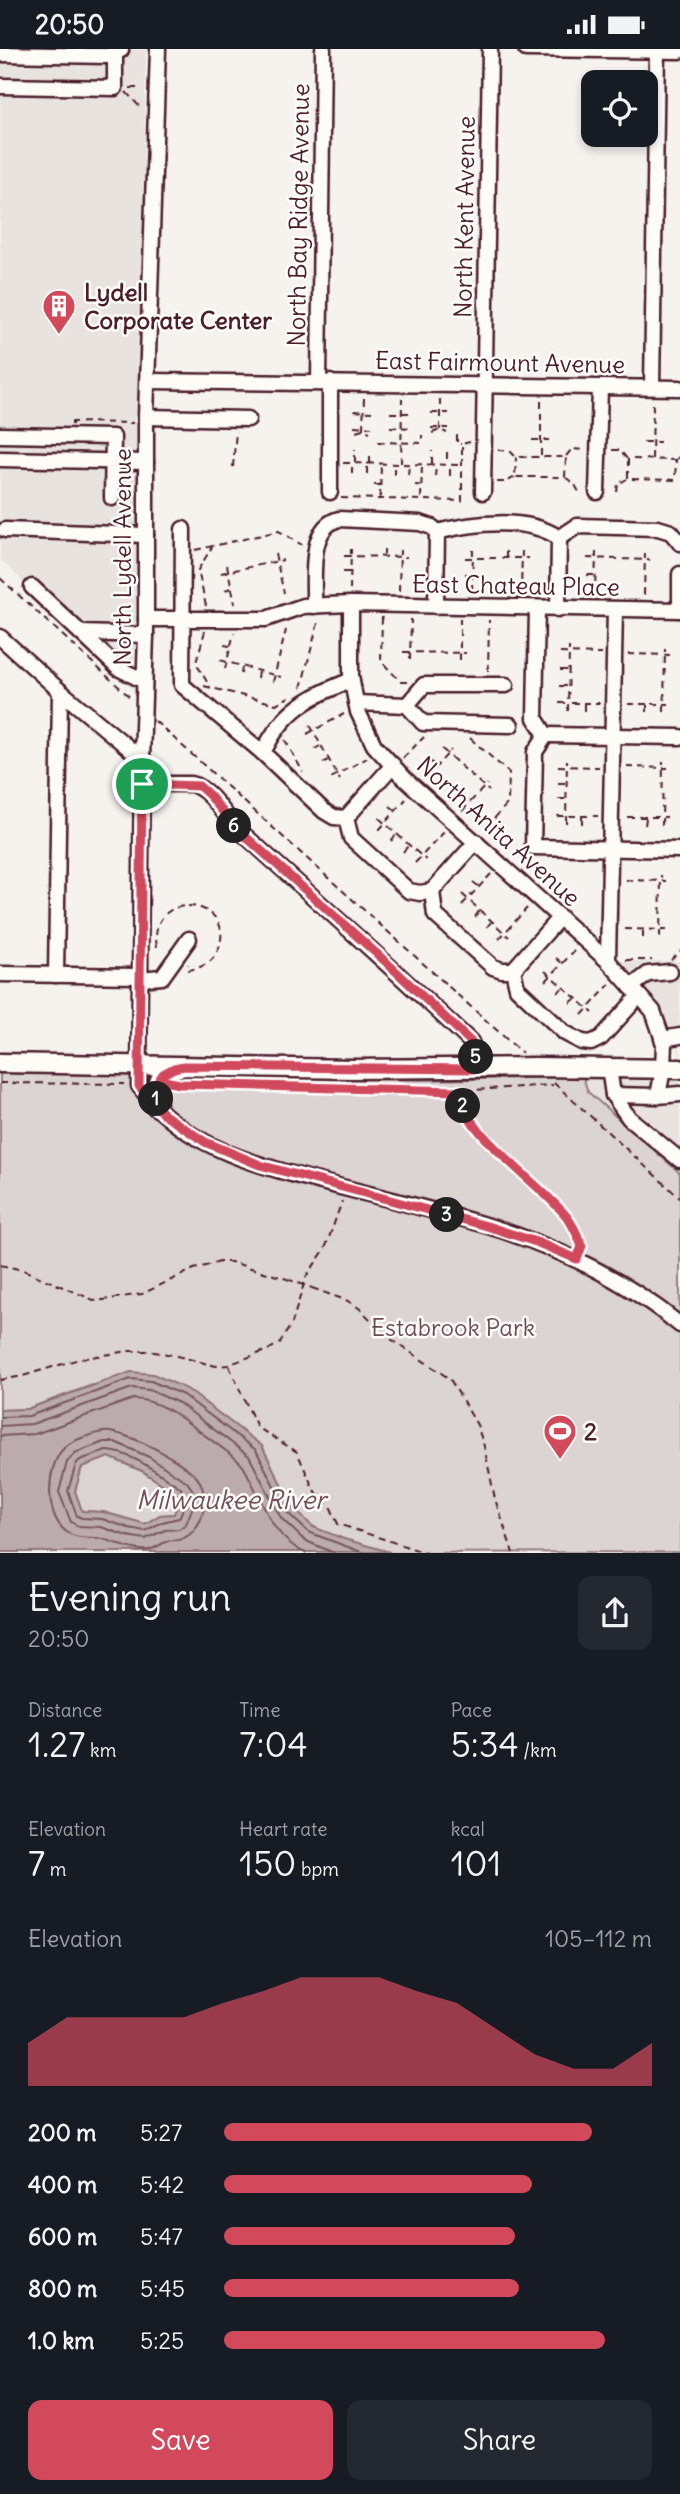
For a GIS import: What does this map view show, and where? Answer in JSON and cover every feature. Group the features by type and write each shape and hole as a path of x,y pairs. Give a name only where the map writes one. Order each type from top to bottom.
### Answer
{"main road":[{"path":"0,1063 353,1069 672,1069"},
{"path":"157,1107 156,1090 159,1080 163,1074 184,1066"}],"street":[{"name":"North Lydell Avenue","path":"158,49 146,417 146,635 139,1086 163,1114 205,1142 260,1165 487,1226 536,1242 577,1259 632,1290 680,1325"},
{"name":"North Bay Ridge Avenue","path":"323,49 324,382 335,495"},
{"name":"North Kent Avenue","path":"483,487 479,446 484,385 489,49"},
{"path":"526,49 680,51"},
{"path":"652,387 657,50"},
{"path":"0,54 108,56 118,51"},
{"path":"0,86 114,88 118,51"},
{"name":"East Fairmount Avenue","path":"148,381 680,388"},
{"path":"597,492 600,387"},
{"path":"146,417 242,419"},
{"path":"0,435 113,437 112,498"},
{"path":"0,459 146,462"},
{"path":"317,612 316,546 327,523 339,519 420,523 432,527 437,532 436,606"},
{"path":"437,532 470,524 535,525 549,530 559,538"},
{"path":"559,538 577,526 658,528 671,532 680,543"},
{"path":"183,529 182,685 263,753 324,811 334,817 346,818"},
{"path":"5,530 146,535"},
{"path":"558,609 559,538"},
{"path":"680,574 680,610"},
{"path":"32,587 118,668 144,681"},
{"name":"East Chateau Place","path":"146,618 266,619 303,606 317,612 350,598 436,606 680,610"},
{"name":"North Anita Avenue","path":"350,598 352,680 358,712 374,745 398,762 479,837 560,918 608,961 653,1011 672,1069 658,1096"},
{"path":"537,608 535,718 546,735"},
{"path":"608,961 615,610"},
{"path":"81,633 146,635"},
{"path":"0,637 142,759"},
{"path":"263,753 272,734 299,704 352,680"},
{"path":"407,705 424,685 506,685"},
{"path":"56,975 60,691"},
{"path":"356,702 407,705 423,723 511,725"},
{"path":"546,735 680,737"},
{"path":"546,735 535,752 533,847 680,850"},
{"path":"346,818 398,762"},
{"path":"142,784 199,786 236,828 471,1042 476,1069"},
{"path":"346,818 351,838 409,891 420,893 432,891 479,837"},
{"path":"432,891 435,915 493,967 502,970 513,970 560,918"},
{"path":"0,974 162,977 190,939"},
{"path":"513,970 517,988 565,1033 582,1042 591,1043 601,1038 648,974 671,966"},
{"path":"662,1039 680,1036"},
{"path":"609,1067 614,1095 629,1118 680,1160"},
{"path":"614,1095 680,1094"}],"path":[{"path":"123,88 139,106"},
{"path":"363,428 364,397"},
{"path":"401,464 402,398"},
{"path":"440,399 440,429"},
{"path":"541,400 541,457"},
{"path":"652,460 653,403"},
{"path":"354,411 373,412"},
{"path":"390,413 413,413"},
{"path":"431,413 449,414"},
{"path":"233,467 242,419"},
{"path":"354,426 370,432"},
{"path":"356,431 372,427"},
{"path":"390,427 412,428"},
{"path":"431,428 448,428"},
{"path":"432,433 440,429"},
{"path":"440,429 447,433"},
{"path":"378,442 422,443 422,435"},
{"path":"457,435 457,444 510,450 516,457 516,477"},
{"path":"532,440 550,440"},
{"path":"643,442 660,442"},
{"path":"335,495 462,501 462,444"},
{"path":"352,474 355,449"},
{"path":"565,477 566,457 572,449 620,450 628,459 628,479"},
{"path":"367,474 370,450"},
{"path":"432,451 435,476"},
{"path":"447,452 450,476"},
{"path":"676,480 676,460 680,455"},
{"path":"516,457 566,457"},
{"path":"628,459 676,460"},
{"path":"342,463 462,465"},
{"path":"380,499 381,464"},
{"path":"394,464 394,475"},
{"path":"408,475 409,464"},
{"path":"421,500 422,464"},
{"path":"483,487 516,477 565,477 574,483 579,492"},
{"path":"617,492 618,484 628,479 680,482"},
{"path":"374,485 386,485"},
{"path":"415,485 427,486"},
{"path":"183,553 279,531 303,545"},
{"path":"207,611 198,569 213,546"},
{"path":"350,598 351,549"},
{"path":"367,556 368,549"},
{"path":"384,549 384,556"},
{"path":"399,591 400,550"},
{"path":"472,593 473,550"},
{"path":"489,551 489,558"},
{"path":"506,551 506,558"},
{"path":"521,593 522,551"},
{"path":"595,594 596,552"},
{"path":"612,553 612,559"},
{"path":"628,553 628,559"},
{"path":"644,595 645,553"},
{"path":"275,554 284,593"},
{"path":"344,556 407,557"},
{"path":"259,558 260,565"},
{"path":"465,558 529,558"},
{"path":"587,558 650,560"},
{"path":"221,573 283,560"},
{"path":"243,562 244,568"},
{"path":"227,565 237,612"},
{"path":"343,572 351,572"},
{"path":"400,573 406,573"},
{"path":"465,574 472,574"},
{"path":"280,577 286,575"},
{"path":"522,575 528,575"},
{"path":"587,575 595,575"},
{"path":"645,576 650,576"},
{"path":"0,578 133,701"},
{"path":"225,590 232,588"},
{"path":"300,691 317,612"},
{"path":"382,617 381,661 401,682 420,682 424,685"},
{"path":"410,660 411,618"},
{"path":"460,618 460,660"},
{"path":"488,685 489,619"},
{"path":"206,625 196,663 210,688"},
{"path":"225,669 236,625"},
{"path":"273,682 286,630"},
{"path":"224,645 231,647"},
{"path":"568,711 569,647"},
{"path":"585,648 585,653"},
{"path":"648,649 648,655"},
{"path":"664,712 665,649"},
{"path":"403,652 466,653"},
{"path":"560,653 602,654"},
{"path":"628,655 670,655"},
{"path":"279,659 285,661"},
{"path":"220,660 281,677"},
{"path":"241,674 242,666"},
{"path":"560,670 568,670"},
{"path":"257,678 259,671"},
{"path":"664,671 669,671"},
{"path":"182,681 276,704 288,698"},
{"path":"559,686 568,686"},
{"path":"664,688 669,688"},
{"path":"559,702 601,703"},
{"path":"584,703 584,711"},
{"path":"628,704 669,704"},
{"path":"647,704 647,712"},
{"path":"307,734 344,714"},
{"path":"151,717 524,1055"},
{"path":"325,717 328,723"},
{"path":"398,762 436,724"},
{"path":"455,724 509,773 508,803 479,837"},
{"path":"310,725 340,780"},
{"path":"278,727 304,775"},
{"path":"315,749 321,745"},
{"path":"442,749 489,791"},
{"path":"425,779 451,750"},
{"path":"331,778 367,758"},
{"path":"323,763 329,760"},
{"path":"566,823 567,760"},
{"path":"583,760 583,767"},
{"path":"430,761 436,766"},
{"path":"460,765 463,761"},
{"path":"646,761 646,768"},
{"path":"662,825 663,762"},
{"path":"558,766 600,767"},
{"path":"352,767 355,772"},
{"path":"627,767 668,768"},
{"path":"472,776 475,772"},
{"path":"461,813 487,783"},
{"path":"558,783 566,783"},
{"path":"663,784 668,784"},
{"path":"379,830 407,798"},
{"path":"558,799 566,799"},
{"path":"472,800 477,804"},
{"path":"662,801 667,801"},
{"path":"390,806 396,811"},
{"path":"557,815 599,816"},
{"path":"582,816 582,824"},
{"path":"626,817 667,817"},
{"path":"645,825 646,817"},
{"path":"379,818 426,860"},
{"path":"415,863 444,832"},
{"path":"391,841 397,834"},
{"path":"403,852 409,845"},
{"path":"432,845 436,848"},
{"path":"462,905 491,874"},
{"path":"645,874 645,880"},
{"path":"660,938 661,875"},
{"path":"626,880 666,881"},
{"path":"473,882 479,887"},
{"path":"462,894 509,937"},
{"path":"661,897 666,897"},
{"path":"499,939 527,908"},
{"path":"475,916 480,911"},
{"path":"660,913 666,913"},
{"path":"487,927 492,921"},
{"path":"515,921 520,925"},
{"path":"625,929 666,930"},
{"path":"643,930 643,937"},
{"path":"546,981 574,951"},
{"path":"671,966 680,951"},
{"path":"556,958 562,963"},
{"path":"625,960 660,960"},
{"path":"545,971 593,1013"},
{"path":"582,1015 610,984"},
{"path":"558,992 563,987"},
{"path":"598,997 603,1001"},
{"path":"570,1003 575,998"},
{"path":"159,1080 180,1084 459,1091 555,1084"},
{"path":"550,1080 680,1198"},
{"path":"0,1083 124,1084"},
{"path":"459,1091 459,1100 484,1135 568,1218 582,1246 577,1259"},
{"path":"0,1380 79,1359 128,1351 173,1355 205,1365 228,1365 268,1350 280,1343 292,1323 306,1277 324,1249 339,1211"},
{"path":"0,1265 23,1270 96,1301 142,1294 194,1269 231,1262 348,1301 359,1308 388,1337 450,1379 477,1425 495,1499 513,1552"},
{"path":"228,1365 257,1427 297,1452 314,1490 331,1509 338,1524 426,1552"}],"shaded area":[{"path":"0,49 146,49 135,692 0,559"},
{"path":"620,961 680,961 680,1062 661,1008"},
{"path":"583,1077 680,1080 680,1173 588,1091"}],"green space":[{"name":"Estabrook Park","path":"0,1073 423,1080 583,1077 588,1092 680,1173 680,1552 390,1553 325,1533 302,1519 284,1495 262,1446 92,1385 27,1409 0,1410"},
{"path":"109,1457 142,1471 177,1494 179,1503 174,1514 160,1515 145,1524 103,1512 82,1511 75,1491 82,1467"}],"water":[{"name":"Milwaukee River","path":"131,1372 153,1374 187,1389 262,1446 293,1508 313,1527 390,1552 0,1552 0,1410 27,1409","holes":["109,1457 142,1471 177,1494 178,1503 174,1514 160,1515 145,1524 103,1512 82,1511 75,1491 82,1467"]}],"place":[{"name":"Lydell Corporate Center","path":"59,336"},
{"name":"2","path":"560,1461"}],"route":[{"path":"142,784 138,1065 139,1086 157,1107 156,1090 159,1080 180,1084 459,1091 459,1100 484,1135 568,1218 582,1246 577,1259 487,1226 260,1165 205,1142 163,1114 157,1107 156,1090 159,1080 163,1074 184,1066 476,1069 476,1057 471,1042 236,828 199,786 142,784"}]}
